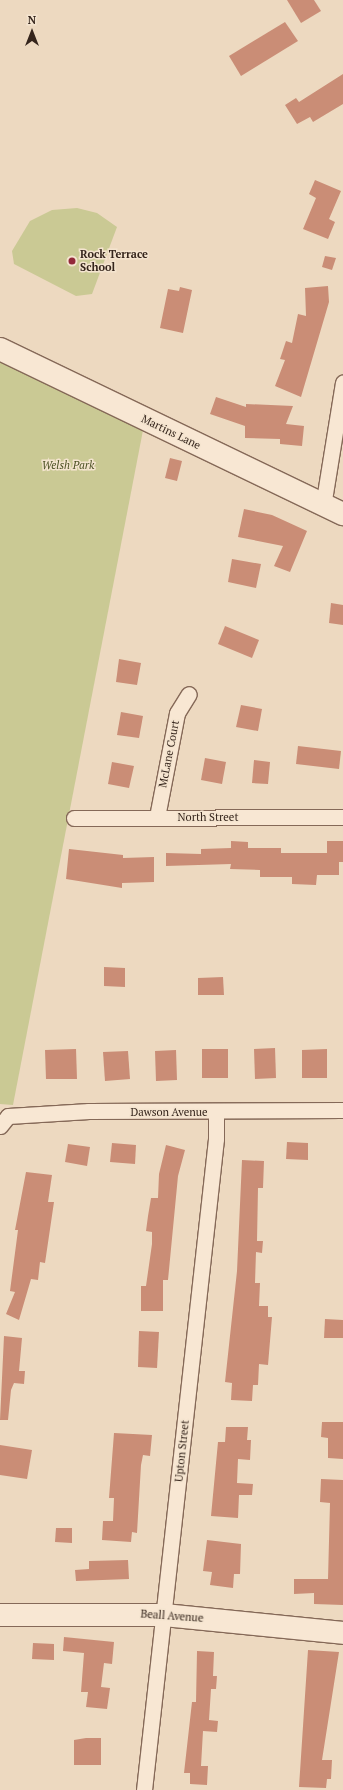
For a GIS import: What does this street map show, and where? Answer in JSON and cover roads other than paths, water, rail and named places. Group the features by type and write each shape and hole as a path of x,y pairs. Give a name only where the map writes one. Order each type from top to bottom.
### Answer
{"street":[{"name":"Martins Lane","path":"0,349 333,510"},
{"path":"333,510 343,383"},
{"name":"McLane Court","path":"157,817 178,713 189,694"},
{"name":"North Street","path":"74,818 343,817"},
{"name":"Dawson Avenue","path":"0,1126 8,1116 89,1111 216,1112 343,1110"},
{"name":"Upton Street","path":"144,1790 215,1147 216,1112"},
{"name":"Beall Avenue","path":"0,1614 164,1615 343,1633"}],"place":[{"name":"Rock Terrace School","path":"72,261"}],"park label":[{"name":"Welsh Park","path":"68,465"}]}
